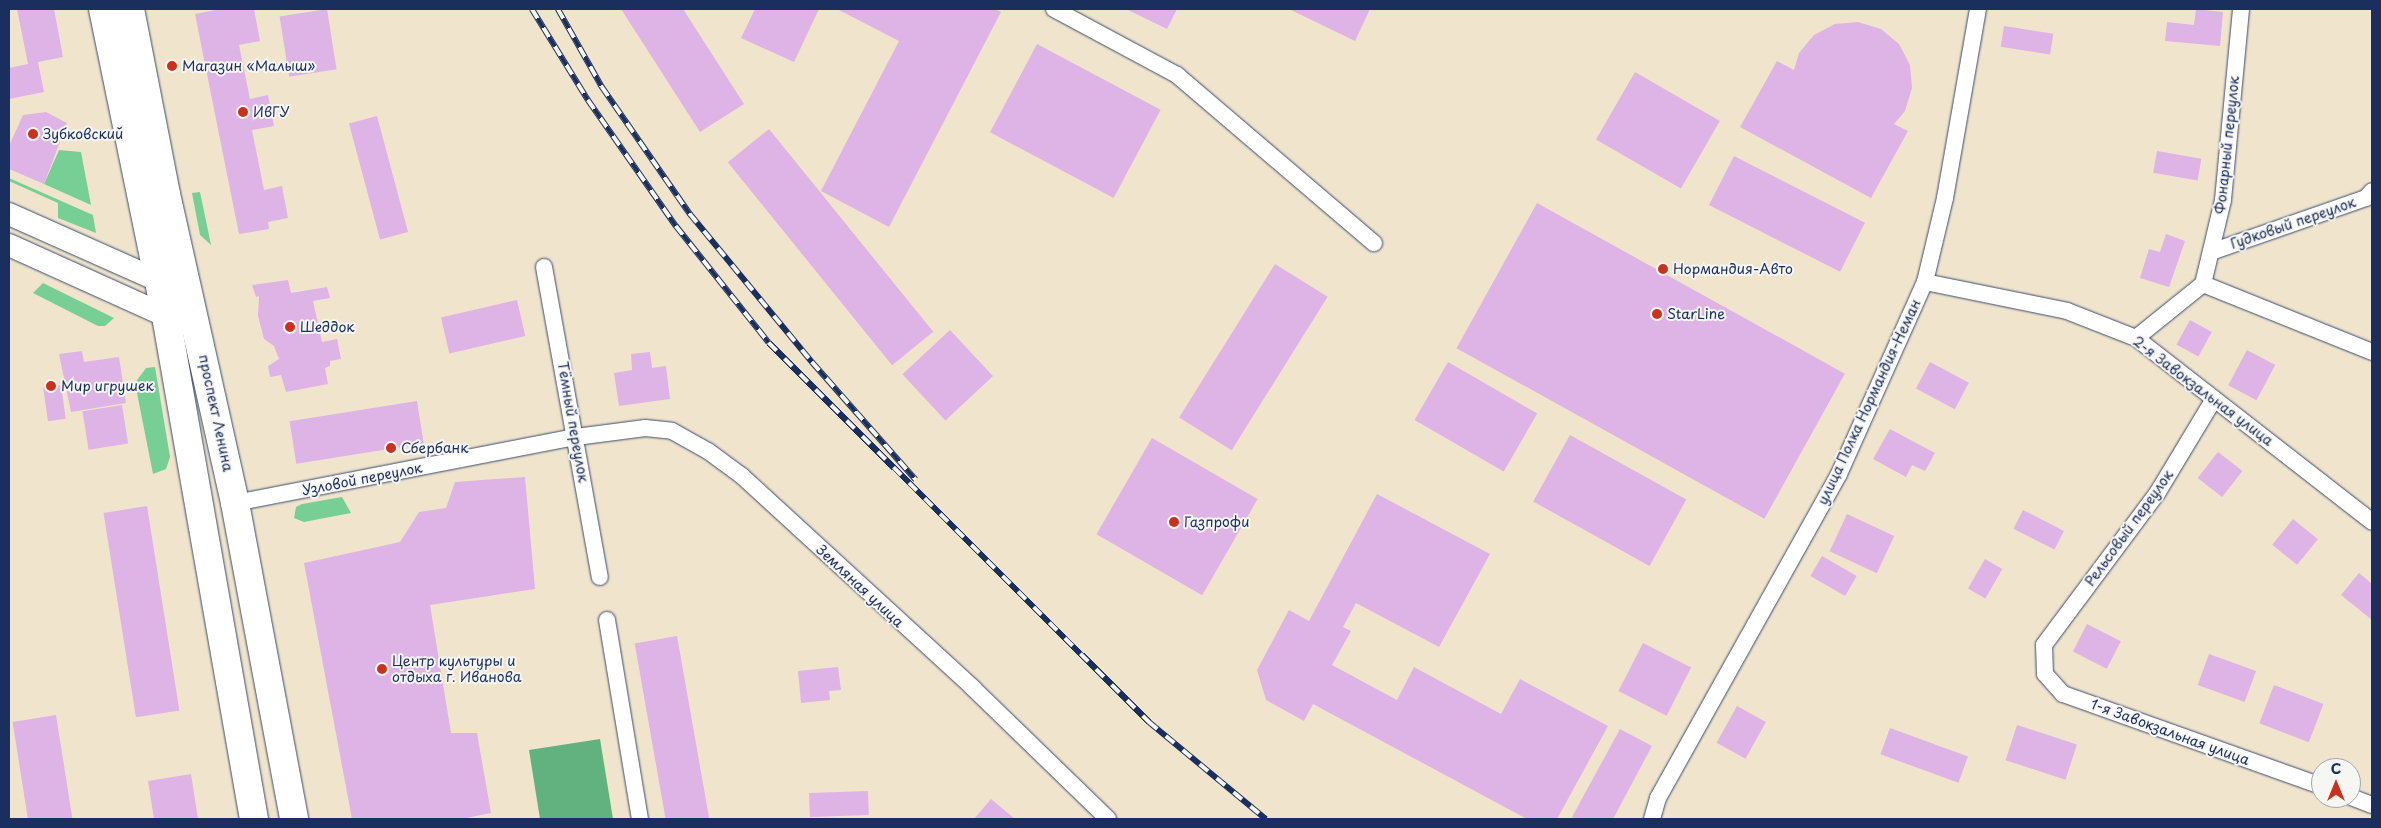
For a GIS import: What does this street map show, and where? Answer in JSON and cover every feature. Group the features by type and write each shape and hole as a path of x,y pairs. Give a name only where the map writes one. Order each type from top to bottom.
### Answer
{"highway":[{"path":"103,9 166,316 254,819"},
{"name":"проспект Ленина","path":"130,9 166,194 193,304 235,503 294,819"}],"main road":[{"path":"9,214 158,281 193,304"},
{"path":"9,246 166,316 193,304"}],"street":[{"path":"1054,9 1177,75 1374,243"},
{"name":"улица Полка Нормандия-Неман","path":"1652,819 1658,798 1839,474 1925,282 1945,198 1978,9"},
{"name":"Фонарный переулок","path":"2203,284 2224,200 2241,9"},
{"name":"Гудковый переулок","path":"2210,252 2366,198 2372,192"},
{"name":"Тёмный переулок","path":"544,267 600,577"},
{"name":"2-я Завокзальная улица","path":"1925,282 2067,311 2136,338 2372,522"},
{"path":"2136,338 2203,284 2372,352"},
{"name":"Рельсовый переулок","path":"2042,654 2044,645 2158,492 2214,399"},
{"name":"Земляная улица","path":"576,437 645,428 672,432 708,451 742,476 973,688 1108,819"},
{"name":"Узловой переулок","path":"235,503 576,437"},
{"path":"607,620 640,819"},
{"name":"1-я Завокзальная улица","path":"2042,654 2045,674 2063,694 2311,782"}],"green space":[{"path":"59,150 81,152 91,205 44,184"},
{"path":"9,178 93,215 96,233 58,218 58,203 9,181"},
{"path":"200,192 211,245 200,235 192,193"},
{"path":"43,283 114,318 105,326 98,326 33,293"},
{"path":"155,367 170,457 166,469 153,474 135,383 146,368"},
{"path":"342,497 351,513 304,522 294,518 296,507 302,504"},
{"path":"600,739 613,819 540,819 529,750"}],"building":[{"path":"17,9 54,9 63,57 38,62 44,92 9,99 9,68 28,64"},
{"name":"ИвГУ","path":"221,9 254,9 260,41 239,45 250,99 268,95 274,126 252,130 264,190 282,186 288,218 268,222 269,229 239,234 195,14"},
{"name":"ИвГУ","path":"327,9 337,69 289,77 280,17"},
{"path":"621,9 683,9 744,104 700,132"},
{"path":"755,9 819,9 794,62 741,38"},
{"path":"837,9 995,9 1001,12 889,227 821,191 899,41"},
{"path":"1126,9 1177,9 1167,29"},
{"path":"1289,9 1370,9 1355,41"},
{"path":"2196,9 2223,12 2220,46 2165,41 2167,22 2194,25"},
{"path":"1858,22 1881,29 1899,44 1910,65 1912,88 1905,111 1894,124 1908,131 1871,198 1740,127 1777,61 1794,70 1799,53 1814,35 1835,24"},
{"path":"2004,26 2053,34 2050,55 2001,47"},
{"path":"1037,44 1161,110 1114,198 990,132"},
{"path":"1635,72 1720,121 1681,189 1596,140"},
{"path":"46,112 67,123 44,184 9,169 9,146 23,115"},
{"path":"377,116 408,232 380,239 349,124"},
{"path":"769,129 933,332 892,365 728,162"},
{"path":"2157,151 2201,159 2197,180 2153,173"},
{"path":"1734,156 1865,223 1840,272 1709,205"},
{"path":"1537,203 1845,374 1764,519 1457,348"},
{"path":"2166,234 2185,241 2169,287 2140,278 2149,249 2160,252"},
{"path":"1275,264 1328,297 1232,450 1179,417"},
{"name":"Шеддок","path":"288,280 291,293 327,287 330,298 313,301 322,342 337,339 341,359 330,361 330,366 325,368 328,384 286,392 281,375 270,377 268,366 279,359 274,346 264,339 258,316 259,296 256,297 252,285"},
{"path":"517,300 525,336 449,354 441,318"},
{"path":"2190,320 2212,332 2198,357 2176,344"},
{"path":"950,330 993,376 945,420 902,374"},
{"path":"2247,350 2275,365 2256,400 2228,385"},
{"path":"82,351 84,362 119,357 126,403 71,412 59,354"},
{"path":"650,352 652,368 666,366 670,399 619,406 614,373 632,370 631,354"},
{"path":"1448,362 1537,414 1504,472 1414,420"},
{"path":"1930,362 1969,383 1955,409 1916,388"},
{"path":"61,385 66,419 48,421 43,388"},
{"path":"417,401 424,443 296,464 290,421"},
{"path":"122,405 128,444 89,450 82,411"},
{"path":"1890,429 1935,453 1925,471 1912,465 1906,477 1873,459"},
{"path":"1570,435 1686,499 1649,566 1533,501"},
{"path":"1152,438 1258,499 1202,595 1096,534"},
{"path":"2218,452 2242,471 2222,497 2198,478"},
{"name":"Центр культуры и отдыха г. Иванова","path":"525,477 535,589 430,605 451,733 477,733 491,813 461,819 352,819 304,563 400,542 419,512 446,508 455,482"},
{"path":"1377,494 1490,554 1439,647 1356,603 1343,627 1351,631 1332,665 1397,700 1414,667 1501,714 1520,679 1608,726 1557,819 1527,819 1313,704 1304,721 1266,700 1257,670 1289,610 1309,621"},
{"path":"147,506 179,710 136,717 104,513"},
{"path":"2023,510 2064,531 2054,550 2013,529"},
{"path":"1847,514 1894,536 1877,573 1830,551"},
{"path":"2293,519 2318,539 2297,565 2272,545"},
{"path":"1822,556 1857,576 1845,596 1810,576"},
{"path":"1985,559 2002,569 1985,598 1968,588"},
{"path":"2359,573 2372,584 2372,620 2341,595"},
{"path":"2087,624 2121,641 2107,669 2073,652"},
{"path":"677,636 709,819 666,819 635,643"},
{"path":"1643,643 1691,668 1667,716 1618,691"},
{"path":"2209,654 2256,671 2245,702 2198,685"},
{"path":"838,667 841,690 829,691 830,700 801,703 798,671"},
{"path":"2274,685 2323,704 2309,742 2259,723"},
{"path":"1737,706 1766,722 1746,759 1717,743"},
{"path":"56,715 72,819 28,819 13,722"},
{"path":"2017,725 2077,744 2065,780 2006,760"},
{"path":"1890,728 1968,756 1958,783 1880,754"},
{"path":"1620,729 1652,746 1613,819 1577,819 1572,817"},
{"path":"191,774 198,819 154,819 148,781"},
{"path":"868,791 869,815 810,817 809,793"},
{"path":"991,799 1015,819 974,819"}],"railway":[{"path":"532,9 588,100 676,226 769,343 1149,722 1266,819"},
{"path":"558,9 602,87 690,214 812,362 916,480"}],"place":[{"name":"Магазин «Малыш»","path":"172,66"},
{"name":"ИвГУ","path":"243,112"},
{"name":"Зубковский","path":"33,134"},
{"name":"Нормандия-Авто","path":"1663,269"},
{"name":"StarLine","path":"1657,314"},
{"name":"Шеддок","path":"290,327"},
{"name":"Мир игрушек","path":"51,386"},
{"name":"Сбербанк","path":"391,448"},
{"name":"Газпрофи","path":"1174,522"},
{"name":"Центр культуры и отдыха г. Иванова","path":"382,669"}]}
